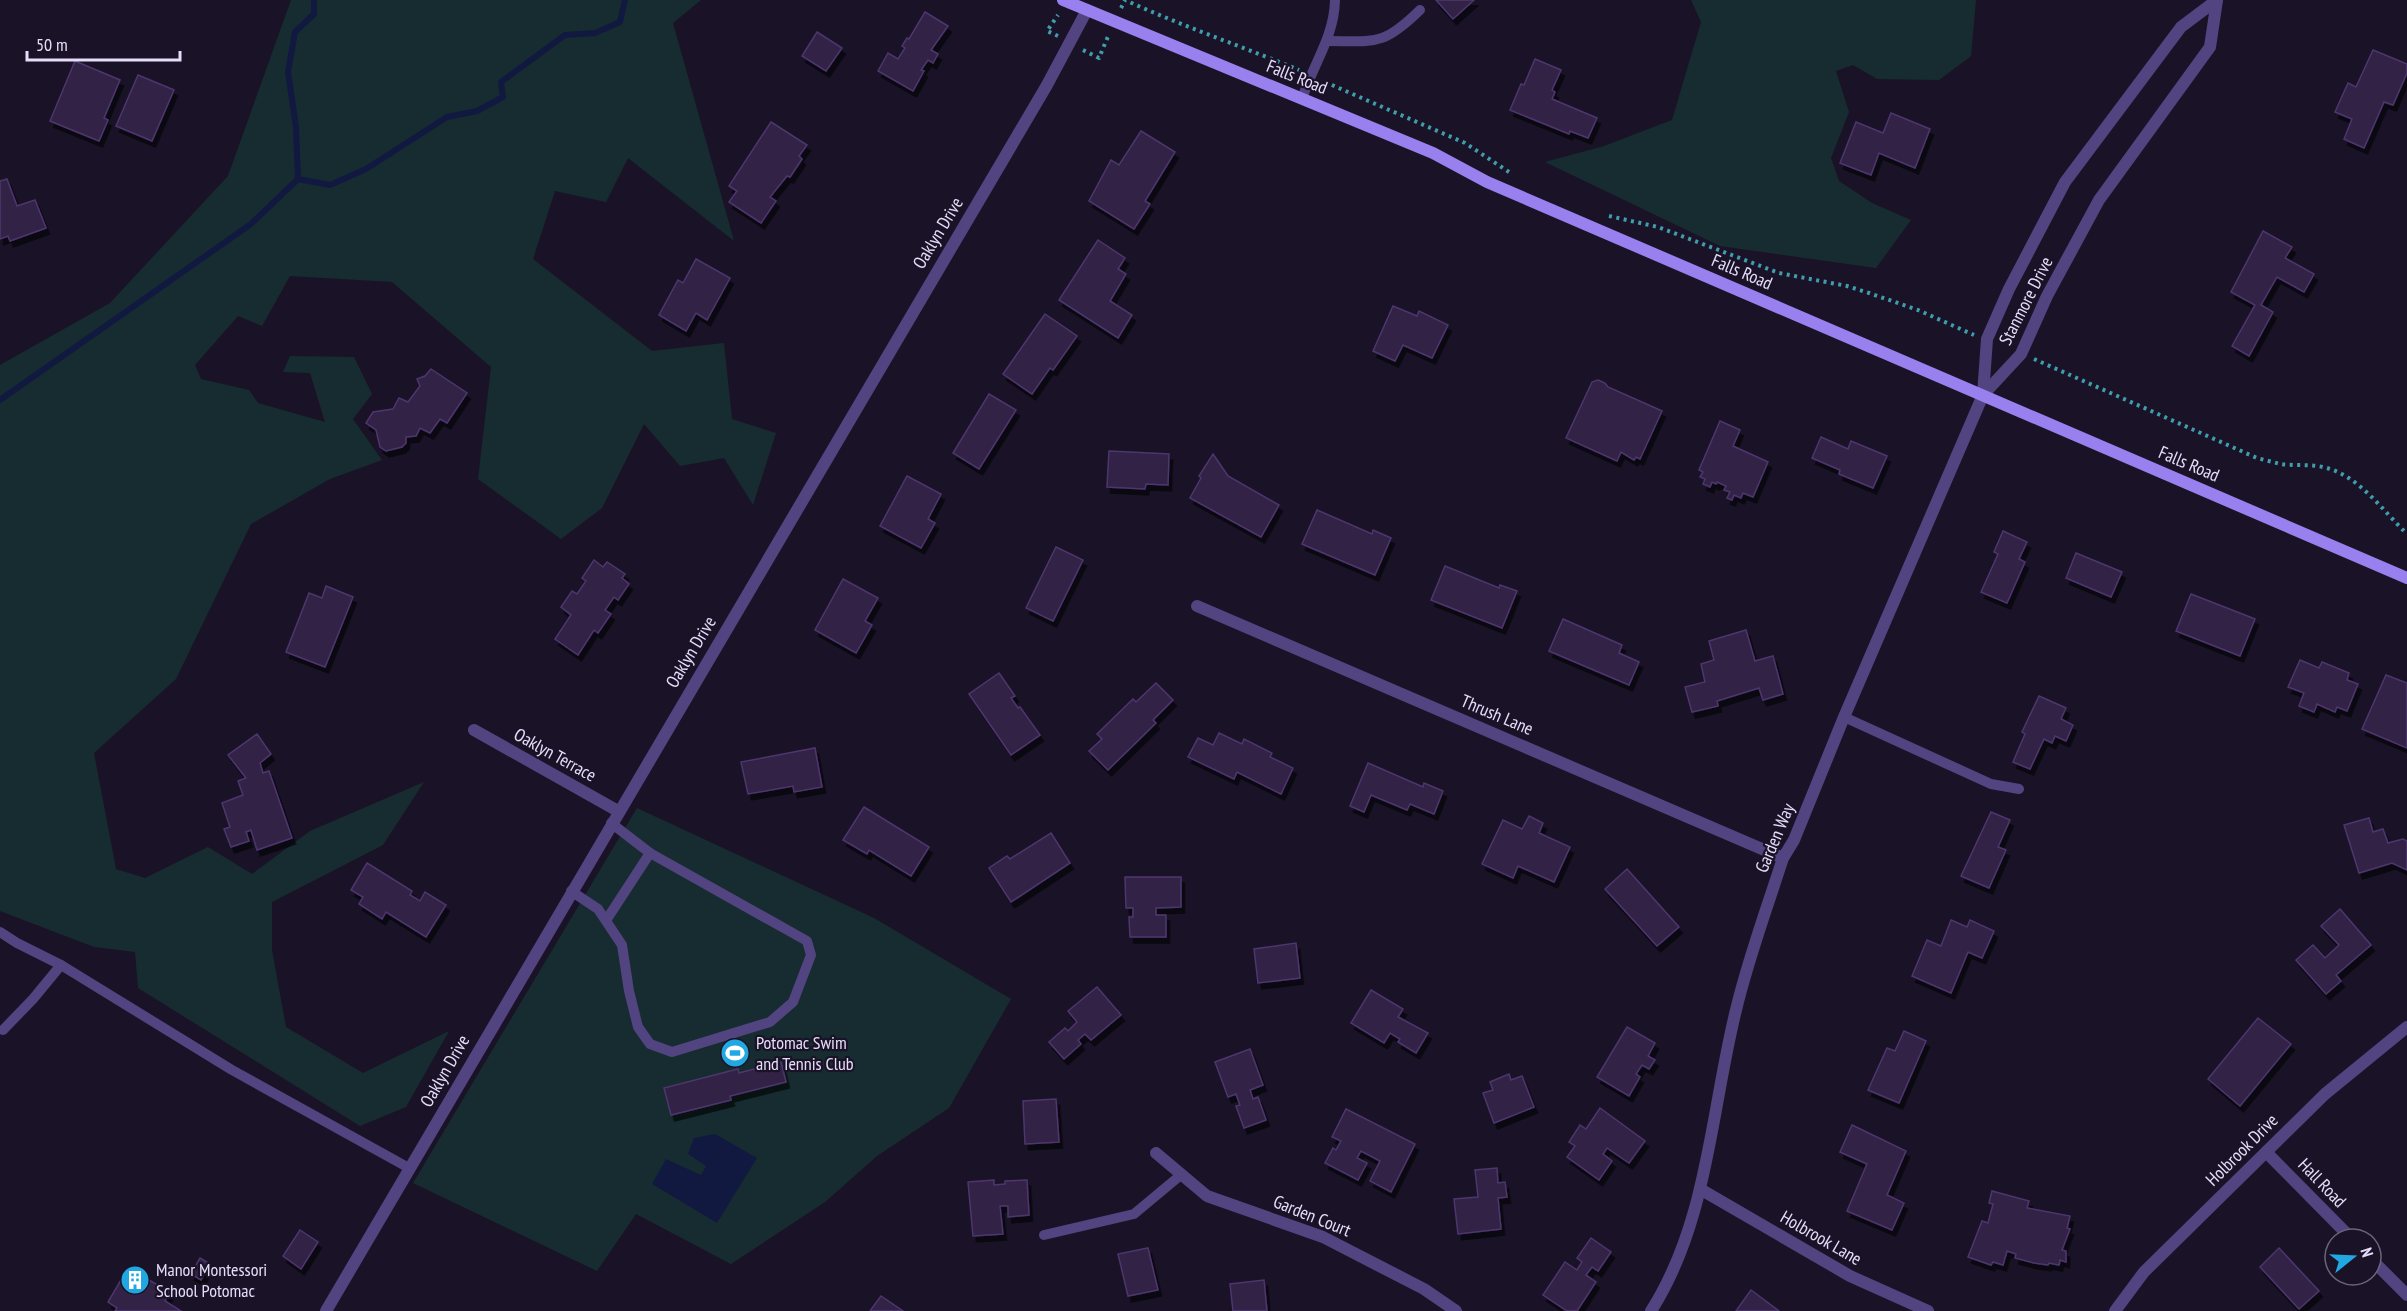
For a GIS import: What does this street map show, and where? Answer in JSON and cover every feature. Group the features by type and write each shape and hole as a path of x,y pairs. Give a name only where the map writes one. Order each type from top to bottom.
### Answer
{"main road":[{"name":"Falls Road","path":"1063,0 1433,153 1487,182 2407,578"}],"street":[{"name":"Stanmore Drive","path":"1983,395 1987,339 2009,289 2065,182 2181,27 2217,0"},
{"name":"Stanmore Drive","path":"1983,395 2021,354 2047,296 2099,200 2210,47 2217,0"},
{"name":"Oaklyn Drive","path":"326,1311 1047,85 1087,10"},
{"name":"Garden Way","path":"1652,1311 1680,1253 1700,1189 1736,1009 1783,858 1794,840 1844,717 1983,395"},
{"name":"Thrush Lane","path":"1197,606 1783,858"},
{"name":"Oaklyn Terrace","path":"474,730 618,811"},
{"name":"Holbrook Drive","path":"2115,1311 2144,1272 2325,1094 2407,1027"},
{"name":"Hall Road","path":"2266,1152 2340,1227"},
{"name":"Garden Court","path":"1156,1153 1208,1196 1323,1237 1424,1289 1456,1311"},
{"name":"Holbrook Lane","path":"1700,1189 1850,1276 1928,1311"},
{"path":"2383,1271 2407,1295"}],"lane":[{"path":"1302,99 1309,75 1328,41 1335,0"},
{"path":"1328,41 1375,41 1397,32 1420,10"},
{"path":"1844,717 1990,784 2019,789"},
{"path":"571,891 598,909 622,945 629,991 638,1027 650,1044 672,1052 710,1042 770,1022 793,1002 811,955 807,941 650,853 611,823"},
{"path":"606,919 650,853"},
{"path":"0,932 61,965 232,1070 409,1168"},
{"path":"3,1030 61,965"},
{"path":"1044,1235 1134,1214 1182,1174"}],"path":[{"path":"1125,0 1169,20 1205,32 1309,75 1465,143 1518,177"},
{"path":"1608,215 1658,227 1779,273 1847,286 1869,293 1918,310 1987,339"},
{"path":"2021,354 2257,458 2280,464 2322,467 2338,472 2370,496 2407,534"}],"green space":[{"path":"291,0 701,0 673,23 734,241 628,158 606,202 555,191 533,259 652,351 724,343 732,419 776,433 753,505 724,458 680,466 644,424 602,508 561,539 478,479 491,367 392,282 290,276 262,326 238,316 195,365 201,379 249,390 258,403 325,422 310,373 283,372 290,356 354,357 372,394 353,419 382,460 330,479 251,524 176,679 94,753 116,869 145,878 208,847 252,874 310,831 424,782 383,845 272,902 272,950 286,1027 363,1073 449,1031 406,1107 360,1126 138,988 135,952 94,947 0,911 0,365 110,303 228,176"},
{"path":"1691,0 1976,0 1971,56 1939,80 1877,79 1853,65 1836,71 1849,112 1831,158 1839,181 1872,203 1911,220 1876,268 1720,246 1545,162 1604,146 1672,120 1701,22"},
{"name":"Potomac Swim and Tennis Club","path":"637,808 874,918 1011,999 949,1108 877,1156 825,1202 731,1264 636,1214 597,1271 413,1183"}],"water":[{"path":"715,1134 757,1158 717,1223 652,1184 666,1159 701,1175 706,1166 688,1154 694,1138"}],"building":[{"path":"1436,0 1474,0 1453,19"},
{"path":"925,12 948,26 931,50 938,54 933,63 928,60 921,70 924,71 913,91 878,71 888,53 898,59 905,48 902,46 907,38 909,39"},
{"path":"817,32 842,48 826,71 802,56"},
{"path":"2373,50 2407,64 2407,73 2393,105 2384,102 2364,148 2344,139 2352,119 2335,112 2348,83 2356,87"},
{"path":"1535,59 1561,70 1552,90 1555,92 1552,99 1597,118 1588,138 1570,131 1569,134 1510,110"},
{"path":"75,61 120,80 104,118 108,120 99,141 50,121"},
{"path":"138,75 174,90 152,141 116,126"},
{"path":"1891,113 1930,129 1915,168 1879,153 1871,175 1840,163 1856,122 1883,133"},
{"path":"771,122 807,145 799,156 802,159 790,177 787,176 770,197 776,201 761,223 729,202 737,191 729,186"},
{"path":"1141,131 1175,152 1145,201 1150,204 1134,229 1089,201 1111,160 1119,165"},
{"path":"7,179 17,206 35,200 46,228 10,241 8,236 0,239 0,181"},
{"path":"2263,231 2292,247 2285,258 2314,274 2304,292 2277,277 2261,305 2273,312 2249,356 2232,346 2255,305 2231,292"},
{"path":"1098,240 1125,258 1118,269 1126,274 1110,301 1132,315 1118,338 1059,300"},
{"path":"696,259 730,278 707,320 696,313 686,331 659,315 678,280 683,283"},
{"path":"1393,306 1417,316 1419,311 1448,325 1432,358 1403,345 1395,361 1373,351"},
{"path":"1045,314 1077,336 1053,370 1050,368 1032,394 1003,374"},
{"path":"431,369 467,393 447,423 440,419 430,433 420,428 416,436 406,437 406,443 402,447 386,451 380,447 376,430 366,423 373,412 393,409 399,398 408,402 420,386 417,379 425,376"},
{"path":"1598,380 1608,387 1662,411 1640,459 1636,457 1634,460 1621,452 1617,461 1566,438 1592,382"},
{"path":"989,394 1016,410 979,469 953,453"},
{"path":"1720,421 1740,430 1733,446 1768,462 1753,497 1743,493 1741,498 1734,495 1732,500 1727,498 1730,492 1724,490 1726,486 1717,482 1716,484 1712,482 1710,487 1703,484 1705,479 1700,477 1703,472 1699,470"},
{"path":"1821,437 1848,449 1851,441 1887,456 1873,488 1839,474 1840,470 1812,458"},
{"path":"1109,451 1169,454 1168,485 1146,484 1145,489 1107,487"},
{"path":"1213,454 1228,476 1279,505 1261,537 1190,498 1201,478 1199,476"},
{"path":"907,476 941,494 928,519 935,523 921,548 880,526"},
{"path":"1317,510 1372,534 1373,530 1391,538 1375,575 1302,544"},
{"path":"2003,531 2027,542 2019,559 2025,562 2007,603 1981,592 1998,554 1994,552"},
{"path":"1056,547 1083,560 1053,621 1026,608"},
{"path":"2076,553 2122,572 2111,597 2066,578"},
{"path":"594,560 603,567 607,562 625,574 622,578 629,584 618,600 614,597 605,610 611,614 598,633 594,630 578,655 555,639 571,615 561,607 572,591 577,594 586,581 582,578"},
{"path":"1445,566 1499,588 1500,585 1517,591 1502,628 1431,600"},
{"path":"843,579 878,598 865,621 872,625 856,653 815,630"},
{"path":"326,586 353,597 325,667 286,652 309,593 322,598"},
{"path":"2191,594 2255,619 2240,656 2176,631"},
{"path":"1563,619 1622,645 1619,653 1639,662 1629,685 1549,651"},
{"path":"1746,630 1755,661 1773,656 1783,694 1763,700 1759,688 1717,701 1718,706 1692,712 1685,687 1705,682 1701,664 1714,660 1709,641"},
{"path":"2300,660 2319,668 2322,662 2349,673 2347,680 2358,684 2347,711 2337,707 2335,712 2317,704 2314,712 2299,706 2304,693 2288,687"},
{"path":"999,673 1015,696 1011,698 1040,735 1011,755 969,694"},
{"path":"2386,675 2407,683 2407,748 2362,729"},
{"path":"1156,683 1173,700 1153,720 1156,723 1108,770 1089,751 1102,739 1097,734 1133,699 1136,702"},
{"path":"2039,696 2066,708 2061,719 2073,725 2066,741 2055,736 2052,743 2044,739 2030,769 2013,762 2025,734 2022,732"},
{"path":"1219,733 1242,744 1244,739 1272,753 1270,757 1293,768 1281,794 1237,772 1234,779 1188,757 1198,738 1213,745"},
{"path":"257,734 271,754 260,763 263,773 269,771 292,838 257,850 251,830 246,832 249,841 231,847 224,829 230,827 222,803 243,795 238,781 246,778 228,755"},
{"path":"815,748 822,787 794,792 793,786 748,794 741,762"},
{"path":"1368,763 1423,787 1424,783 1443,791 1434,814 1410,804 1407,810 1371,795 1364,812 1350,806"},
{"path":"864,807 929,847 911,876 869,850 867,854 843,840"},
{"path":"1991,812 2010,820 1998,847 2006,850 1989,888 1961,876"},
{"path":"1529,816 1543,823 1539,833 1570,847 1554,882 1518,866 1513,878 1482,864 1503,820 1522,829"},
{"path":"2369,818 2373,832 2383,829 2388,843 2403,839 2407,841 2407,870 2392,863 2359,873 2344,825"},
{"path":"1051,833 1070,863 1011,902 989,868 1007,856 1010,859"},
{"path":"367,863 412,891 410,895 420,901 425,892 446,905 426,937 386,912 382,919 359,904 363,897 351,890"},
{"path":"1627,869 1679,927 1657,946 1605,889"},
{"path":"1125,877 1181,877 1181,907 1156,908 1156,915 1166,915 1166,937 1130,937 1129,917 1133,917 1133,908 1126,908"},
{"path":"2340,909 2371,945 2336,975 2341,981 2326,994 2296,960 2313,945 2325,958 2339,945 2321,926"},
{"path":"1951,920 1967,927 1970,920 1994,931 1982,958 1968,952 1951,993 1912,976 1927,940 1941,946"},
{"path":"1296,943 1300,978 1258,983 1254,949"},
{"path":"1097,987 1121,1015 1091,1040 1085,1034 1078,1040 1081,1044 1064,1059 1049,1042 1065,1028 1068,1031 1077,1022 1068,1011"},
{"path":"1371,990 1403,1009 1398,1017 1428,1033 1416,1053 1398,1042 1400,1039 1390,1033 1384,1043 1351,1023"},
{"path":"2258,1018 2291,1044 2240,1106 2208,1079"},
{"path":"1627,1027 1655,1043 1648,1056 1655,1060 1649,1069 1642,1065 1636,1074 1640,1077 1629,1096 1597,1077"},
{"path":"1904,1031 1926,1041 1899,1103 1868,1090 1887,1048 1895,1051"},
{"path":"1250,1049 1263,1085 1250,1090 1253,1099 1258,1097 1266,1120 1244,1128 1236,1106 1240,1105 1236,1094 1228,1097 1215,1062"},
{"path":"781,1062 786,1082 730,1096 731,1100 671,1115 664,1088 738,1069 739,1073"},
{"path":"1509,1074 1511,1080 1522,1076 1534,1107 1494,1123 1483,1093 1493,1090 1490,1082"},
{"path":"1056,1099 1059,1142 1025,1144 1023,1101"},
{"path":"1600,1108 1645,1141 1629,1163 1607,1148 1603,1154 1612,1161 1599,1180 1567,1157 1575,1146 1569,1142 1580,1125 1586,1129"},
{"path":"1346,1109 1415,1144 1391,1192 1370,1181 1380,1161 1361,1151 1357,1158 1367,1163 1358,1180 1325,1163 1333,1148 1336,1150 1341,1141 1332,1137"},
{"path":"1852,1125 1906,1151 1887,1195 1904,1203 1892,1230 1847,1211 1867,1164 1840,1152"},
{"path":"1497,1168 1498,1183 1505,1182 1507,1197 1498,1198 1501,1229 1458,1234 1454,1199 1478,1197 1475,1170"},
{"path":"994,1180 994,1185 1005,1184 1005,1181 1027,1180 1029,1215 1008,1217 1008,1206 1000,1206 1003,1234 973,1236 968,1182"},
{"path":"1992,1191 2029,1201 2027,1208 2070,1216 2067,1228 2070,1229 2062,1250 2066,1251 2066,1262 2060,1260 2059,1265 2034,1263 2015,1258 2016,1254 2007,1251 2003,1265 1993,1262 1991,1265 1968,1257 1982,1221 1988,1223 1993,1204 1989,1203"},
{"path":"300,1230 318,1242 301,1269 283,1256"},
{"path":"1591,1238 1611,1252 1598,1271 1592,1267 1586,1275 1596,1282 1577,1311 1567,1311 1543,1295 1565,1262 1577,1270 1582,1262 1577,1258"},
{"path":"1148,1248 1158,1290 1128,1296 1118,1254"},
{"path":"2279,1248 2319,1291 2299,1309 2260,1267"},
{"path":"200,1258 210,1264 201,1280 191,1274"},
{"name":"Manor Montessori School Potomac","path":"128,1268 170,1292 165,1301 181,1311 115,1311 117,1308 108,1302"},
{"path":"1264,1280 1267,1311 1233,1311 1230,1284"},
{"path":"1751,1290 1779,1311 1736,1311"},
{"path":"881,1296 903,1311 870,1311"}],"waterway":[{"path":"0,400 251,224 298,179 296,127 288,72 295,32 314,14 314,0"},
{"path":"298,179 330,185 366,169 447,117 477,111 503,97 501,82 565,35 595,33 620,22 625,0"}],"place":[{"name":"Potomac Swim and Tennis Club","path":"735,1053"},
{"name":"Manor Montessori School Potomac","path":"135,1280"}]}
